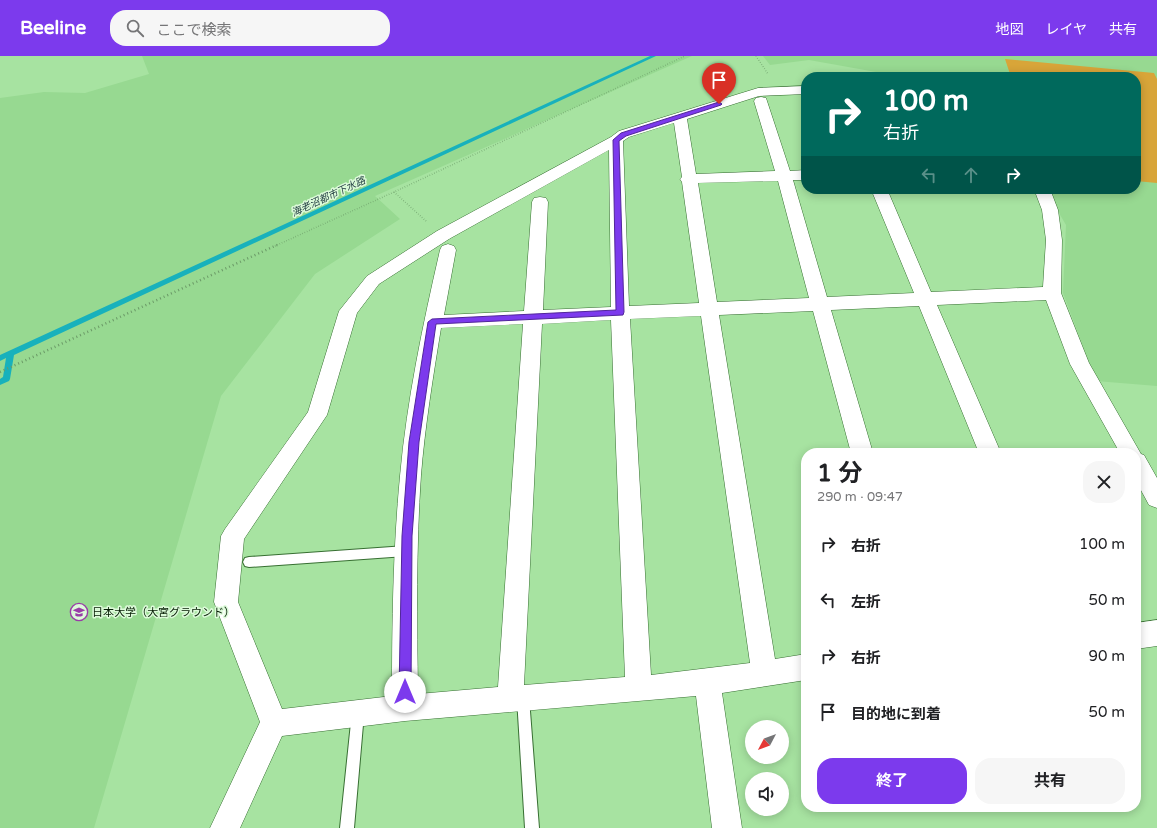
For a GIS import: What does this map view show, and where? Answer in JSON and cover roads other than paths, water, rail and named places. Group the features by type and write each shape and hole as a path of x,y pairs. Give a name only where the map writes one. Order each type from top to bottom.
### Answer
{"street":[{"path":"225,828 274,723 226,602 233,536 317,415 348,311 373,280 445,243 624,134 758,92 801,90"},
{"path":"761,101 784,176 861,448"},
{"path":"680,116 688,180 709,308 764,673"},
{"path":"616,140 620,312 639,689"},
{"path":"688,180 801,175"},
{"path":"881,194 988,448"},
{"path":"1044,194 1050,210 1054,240 1052,293 1080,364 1128,448"},
{"path":"516,698 533,317 540,202"},
{"path":"405,708 406,551 414,442 445,243"},
{"path":"432,322 620,312 1052,293"},
{"path":"1141,470 1157,498"},
{"path":"1141,635 1157,633"},
{"path":"274,723 405,708 707,682 801,668"},
{"path":"707,682 727,828"}],"lane":[{"path":"249,562 406,551"},
{"path":"516,698 532,828"},
{"path":"347,828 358,713"}],"waterway":[{"name":"海老沼都市下水路","path":"0,358 654,56"},
{"path":"0,382 6,379 11,353"}],"place":[{"name":"日本大学（大宮グラウンド）","path":"79,612"}]}
